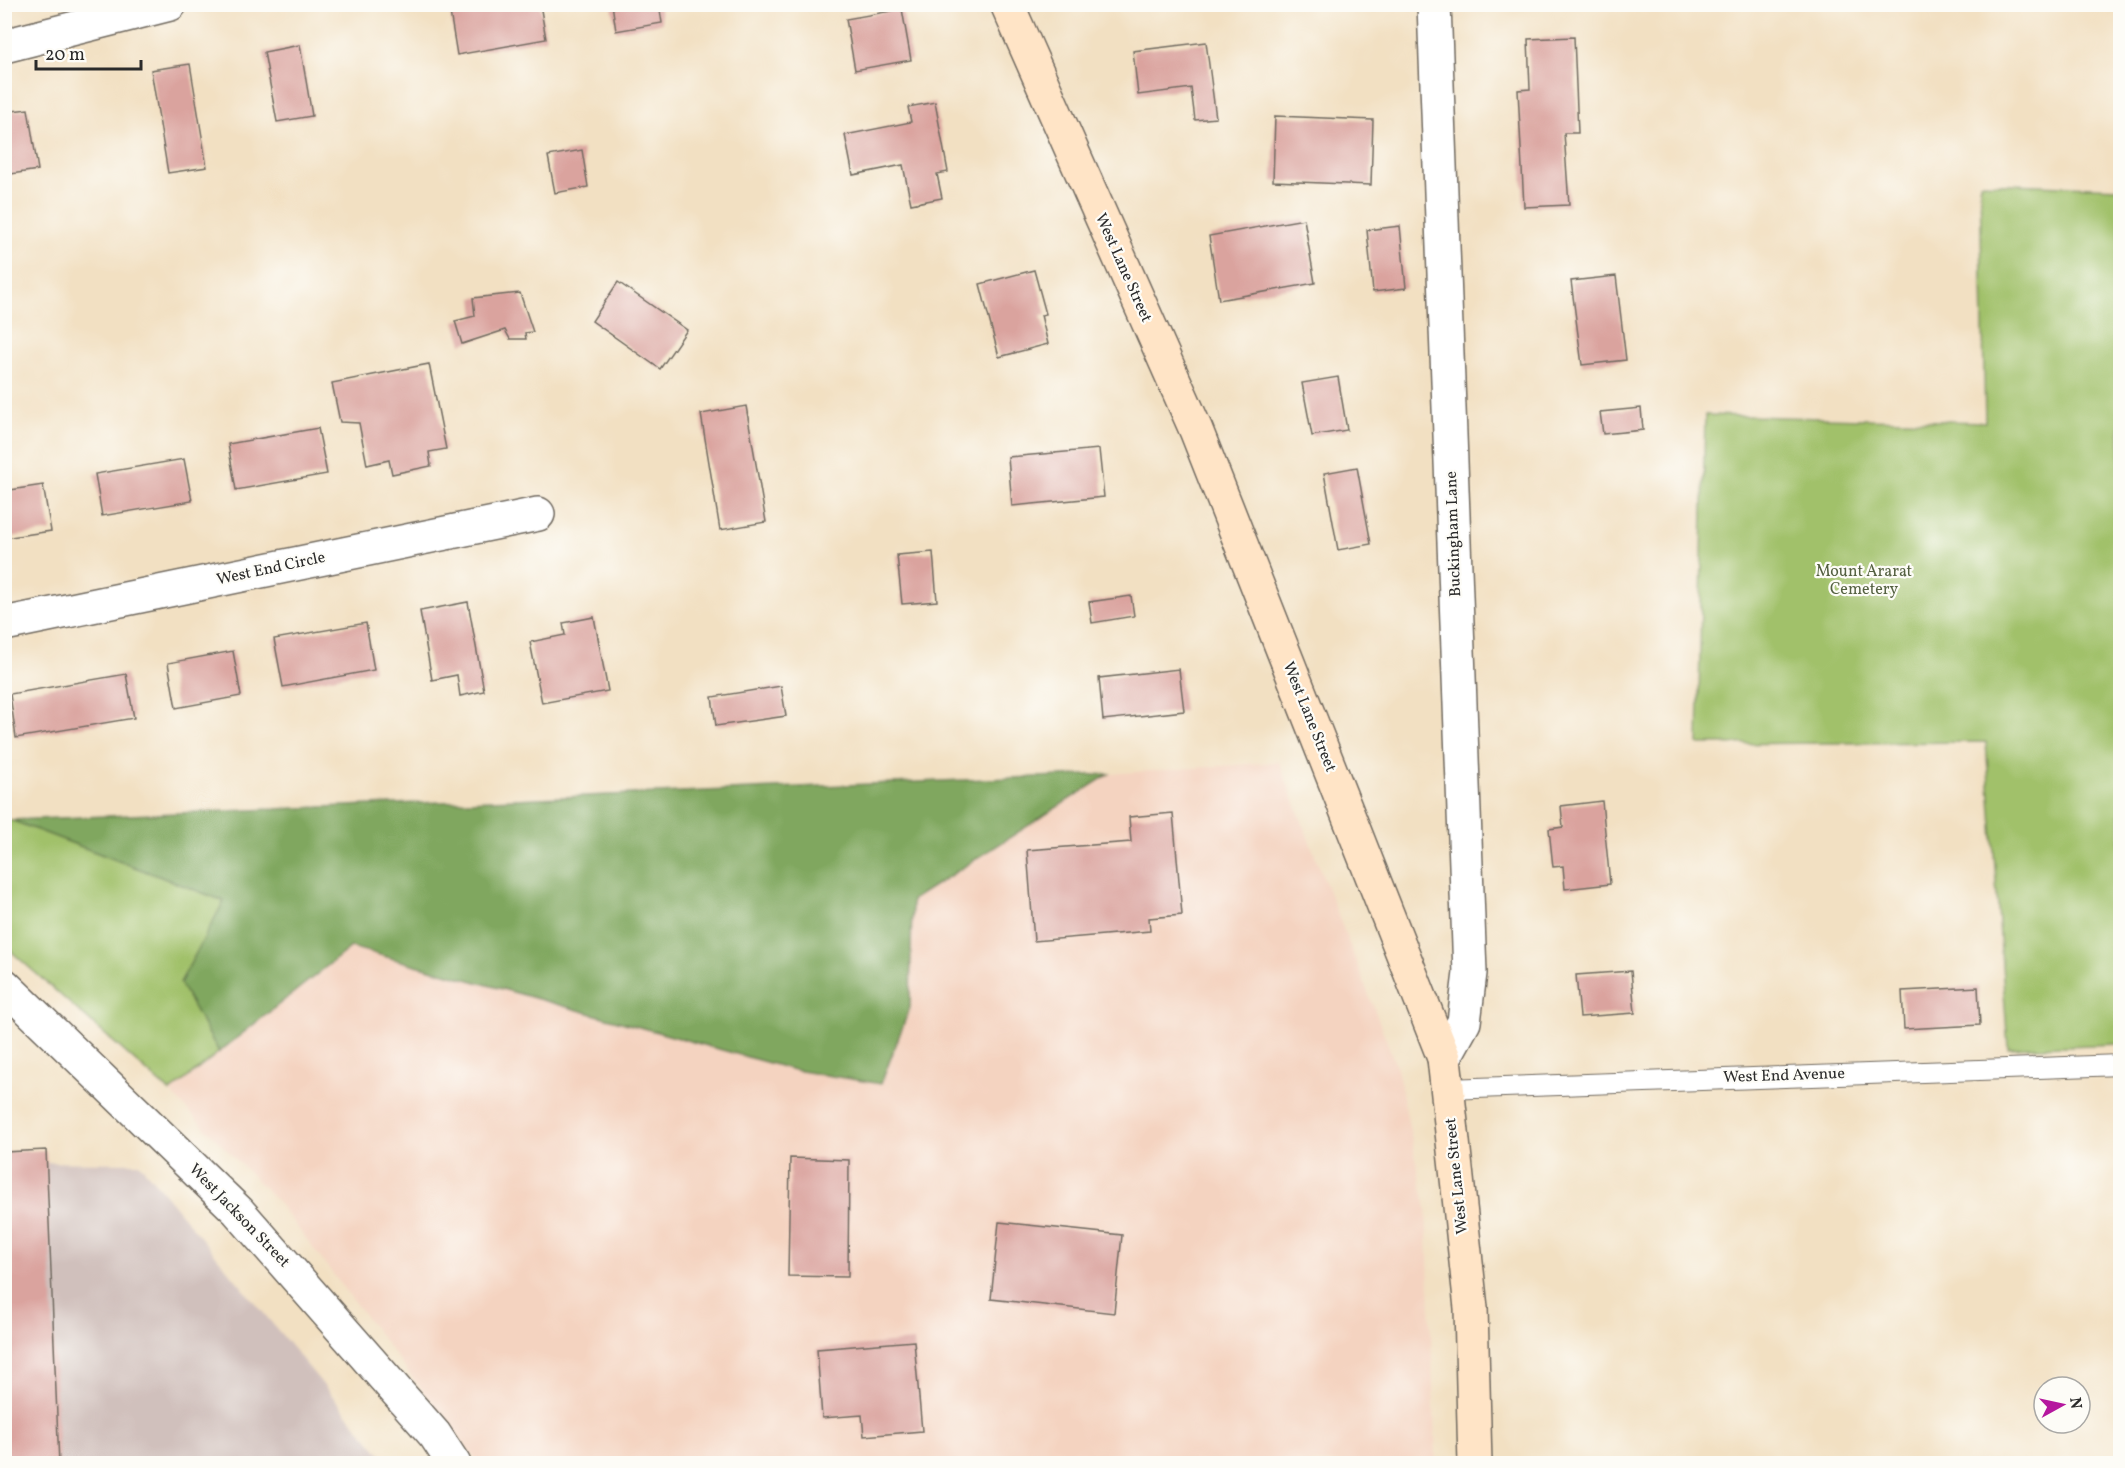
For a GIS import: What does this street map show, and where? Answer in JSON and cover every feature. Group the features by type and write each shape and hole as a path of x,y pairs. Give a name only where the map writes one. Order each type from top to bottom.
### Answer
{"street":[{"path":"4,46 170,4"},
{"name":"West Lane Street","path":"1006,4 1196,430 1445,1073 1471,1308 1475,1464"},
{"name":"Buckingham Lane","path":"1434,4 1470,973 1464,1022 1445,1073"},
{"name":"West End Circle","path":"4,624 538,514"},
{"name":"West Jackson Street","path":"4,986 238,1211 435,1435 454,1464"}],"lane":[{"name":"West End Avenue","path":"1445,1073 2121,1065"}],"shaded area":[{"path":"1279,762 1397,1068 1426,1209 1436,1463 478,1463 276,1200 170,1092 351,947 791,1070 881,1084 910,1007 912,900 1109,774"},
{"path":"5,1162 139,1163 388,1463 5,1464"}],"green space":[{"name":"Mount Ararat Cemetery","path":"1980,183 2120,188 2120,1044 2008,1048 1986,742 1698,744 1705,415 1985,422"},
{"path":"1109,774 912,900 910,1007 881,1084 794,1070 351,947 219,1052 180,983 224,901 11,820"},
{"path":"5,820 11,820 225,901 180,983 219,1052 170,1092 5,946"}],"building":[{"path":"493,4 540,4 546,39 457,55 450,12"},
{"path":"612,4 659,4 662,23 616,31"},
{"path":"902,9 911,60 855,70 846,19"},
{"path":"1574,37 1578,133 1564,133 1569,205 1524,207 1518,90 1530,89 1528,39"},
{"path":"1206,42 1216,118 1195,120 1191,88 1138,95 1133,51"},
{"path":"300,45 312,116 277,122 264,52"},
{"path":"190,64 207,167 168,173 151,70"},
{"path":"935,102 948,172 937,174 942,198 911,204 903,165 853,175 845,135 911,122 908,107"},
{"path":"28,109 38,170 4,175 4,112"},
{"path":"1275,116 1373,120 1371,185 1273,181"},
{"path":"582,150 588,187 555,193 548,156"},
{"path":"1304,219 1315,283 1219,300 1209,236"},
{"path":"1400,226 1406,288 1373,292 1367,230"},
{"path":"1034,270 1046,314 1041,315 1048,344 999,357 980,284"},
{"path":"1616,276 1626,360 1582,365 1571,281"},
{"path":"618,282 687,330 660,369 592,321"},
{"path":"520,293 533,332 525,333 526,339 510,339 505,330 462,344 455,321 475,316 473,298"},
{"path":"429,364 446,449 429,452 431,466 392,474 389,460 367,465 359,423 340,422 332,383"},
{"path":"1338,377 1347,430 1312,436 1302,383"},
{"path":"746,406 766,522 720,530 701,414"},
{"path":"1641,408 1643,430 1603,434 1600,412"},
{"path":"318,428 327,474 236,490 228,444"},
{"path":"1099,449 1104,497 1012,506 1008,457"},
{"path":"184,459 192,501 102,516 95,474"},
{"path":"1357,467 1371,544 1338,550 1324,473"},
{"path":"43,485 51,531 4,538 4,491"},
{"path":"933,552 937,601 902,604 897,555"},
{"path":"1131,596 1134,616 1092,623 1089,602"},
{"path":"468,602 484,691 460,696 457,675 432,680 420,611"},
{"path":"594,617 608,691 542,703 530,642 565,635 563,623"},
{"path":"366,623 374,670 283,687 274,639"},
{"path":"233,651 241,696 176,708 168,663"},
{"path":"1179,669 1184,711 1103,720 1099,678"},
{"path":"126,674 134,718 16,738 10,694"},
{"path":"781,686 786,716 716,726 712,697"},
{"path":"1602,801 1610,884 1565,889 1563,866 1553,867 1549,829 1563,827 1561,806"},
{"path":"1173,813 1182,915 1149,918 1150,931 1034,941 1027,850 1131,842 1129,817"},
{"path":"1631,971 1635,1013 1580,1017 1576,975"},
{"path":"1978,987 1980,1025 1904,1029 1902,991"},
{"path":"46,1150 59,1464 4,1464 4,1152"},
{"path":"790,1158 849,1160 848,1277 788,1276"},
{"path":"999,1222 1122,1235 1114,1313 991,1299"},
{"path":"914,1341 922,1431 864,1436 862,1415 822,1418 817,1349"}]}
